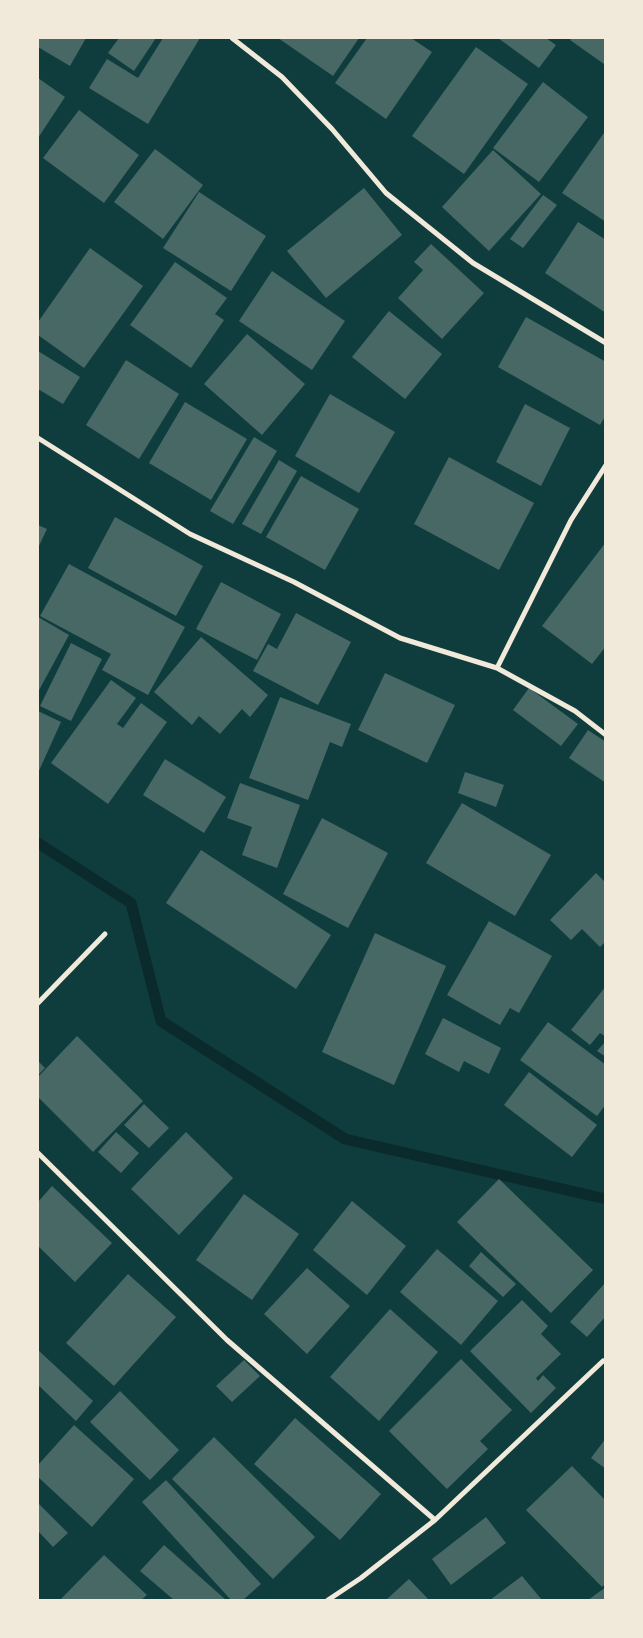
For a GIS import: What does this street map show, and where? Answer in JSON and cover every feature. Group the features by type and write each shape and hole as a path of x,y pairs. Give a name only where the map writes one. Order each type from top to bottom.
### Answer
{"street":[{"path":"232,38 282,77 332,129 386,193 473,263 606,343"},
{"path":"38,438 190,534 294,582 400,638 496,668 575,712 606,735"},
{"path":"496,668 571,520 606,465"},
{"path":"38,1003 104,934"},
{"path":"38,1153 227,1340 435,1520"},
{"path":"328,1600 361,1578 435,1520 602,1361"}],"building":[{"path":"38,38 86,38 70,66 38,47"},
{"path":"119,38 156,38 134,71 108,53"},
{"path":"163,38 200,38 148,124 89,88 107,59 138,78"},
{"path":"278,38 359,38 333,76"},
{"path":"367,38 411,38 432,52 386,119 335,83"},
{"path":"498,38 546,38 556,45 539,68"},
{"path":"572,38 606,38 606,61 604,64 570,40"},
{"path":"476,47 528,84 464,174 412,136"},
{"path":"38,78 65,97 38,138"},
{"path":"543,82 588,117 539,182 493,148"},
{"path":"79,110 139,155 104,203 43,158"},
{"path":"606,130 606,222 562,193"},
{"path":"155,149 203,185 163,239 114,202"},
{"path":"493,150 541,194 489,251 442,207"},
{"path":"364,188 402,235 326,298 287,251"},
{"path":"199,192 266,236 231,291 163,248"},
{"path":"543,195 557,205 523,248 510,239"},
{"path":"578,222 606,240 606,313 545,273"},
{"path":"431,244 484,293 442,339 398,298 423,270 414,262"},
{"path":"90,248 143,286 84,368 38,335 38,322"},
{"path":"175,262 227,298 215,314 224,320 191,368 130,325"},
{"path":"272,271 345,321 312,370 239,321"},
{"path":"389,311 442,354 405,399 352,357"},
{"path":"526,317 606,362 606,415 600,425 498,367"},
{"path":"247,334 305,384 262,435 204,384"},
{"path":"38,351 80,377 63,404 38,389"},
{"path":"126,360 179,394 139,459 86,425"},
{"path":"330,394 395,432 359,493 295,456"},
{"path":"185,402 247,439 211,500 149,463"},
{"path":"525,404 570,428 541,486 496,462"},
{"path":"254,437 277,451 233,524 210,511"},
{"path":"449,457 534,503 499,570 414,524"},
{"path":"279,460 297,471 261,534 242,524"},
{"path":"301,476 359,509 325,570 266,537"},
{"path":"115,517 203,566 176,616 88,568"},
{"path":"38,525 47,529 38,548"},
{"path":"606,542 606,646 592,664 542,626"},
{"path":"69,564 185,627 148,695 102,670 111,654 40,616"},
{"path":"221,582 281,614 257,660 196,629"},
{"path":"296,613 351,642 318,705 253,671 268,644 277,649"},
{"path":"38,617 69,635 38,692"},
{"path":"201,637 268,695 250,717 242,709 220,734 199,716 192,725 154,692"},
{"path":"71,643 102,659 71,721 40,706"},
{"path":"385,673 455,705 427,763 358,730"},
{"path":"111,680 136,698 117,724 123,728 141,703 167,722 108,804 51,763"},
{"path":"529,688 578,724 561,746 513,710"},
{"path":"280,697 351,724 342,747 330,742 308,800 249,778"},
{"path":"38,711 61,722 38,773"},
{"path":"588,730 606,742 606,783 569,758"},
{"path":"165,759 226,797 204,833 143,795"},
{"path":"465,772 504,785 496,807 458,793"},
{"path":"240,783 300,805 277,868 242,855 252,827 227,818"},
{"path":"462,803 551,855 515,916 426,863"},
{"path":"322,818 388,853 348,928 283,894"},
{"path":"201,850 331,935 296,989 166,903"},
{"path":"596,873 606,883 606,941 600,947 582,929 571,940 550,920"},
{"path":"489,921 552,956 519,1013 510,1008 500,1025 447,995"},
{"path":"375,933 446,966 394,1085 322,1052"},
{"path":"606,986 606,1037 600,1033 590,1045 571,1030"},
{"path":"443,1018 501,1048 489,1074 464,1061 459,1072 425,1054"},
{"path":"548,1022 606,1065 606,1104 597,1116 520,1060"},
{"path":"77,1036 143,1101 93,1152 38,1097 38,1077"},
{"path":"606,1041 606,1057 597,1051"},
{"path":"38,1061 45,1068 38,1075"},
{"path":"529,1072 597,1125 572,1157 504,1105"},
{"path":"144,1104 169,1128 149,1148 124,1125"},
{"path":"116,1132 139,1153 121,1173 98,1152"},
{"path":"186,1132 233,1178 179,1235 131,1189"},
{"path":"499,1179 593,1270 551,1313 457,1222"},
{"path":"52,1186 112,1243 75,1282 38,1246 38,1202"},
{"path":"244,1194 299,1234 252,1300 196,1260"},
{"path":"352,1201 406,1246 367,1295 313,1250"},
{"path":"437,1249 498,1301 461,1345 400,1292"},
{"path":"481,1252 516,1284 503,1297 469,1266"},
{"path":"307,1268 350,1306 307,1354 264,1314"},
{"path":"128,1274 176,1317 114,1386 66,1343"},
{"path":"606,1282 606,1316 587,1337 570,1322"},
{"path":"522,1300 548,1326 541,1334 561,1354 536,1378 538,1381 543,1375 556,1388 531,1413 470,1351"},
{"path":"390,1309 438,1352 379,1421 330,1377"},
{"path":"38,1350 93,1401 76,1421 38,1385"},
{"path":"461,1359 512,1410 480,1441 488,1449 447,1489 389,1431"},
{"path":"244,1360 260,1376 232,1402 216,1386"},
{"path":"120,1391 179,1450 150,1480 90,1422"},
{"path":"295,1418 381,1494 340,1540 254,1464"},
{"path":"74,1425 134,1479 92,1527 38,1477 38,1465"},
{"path":"214,1437 315,1537 273,1579 172,1479"},
{"path":"606,1438 606,1469 591,1458"},
{"path":"572,1466 606,1501 606,1583 602,1587 526,1510"},
{"path":"166,1480 261,1584 243,1600 231,1600 142,1502"},
{"path":"38,1503 68,1533 53,1547 38,1531"},
{"path":"486,1517 506,1543 451,1585 432,1559"},
{"path":"164,1545 226,1600 174,1600 140,1571"},
{"path":"104,1555 147,1595 141,1600 60,1600"},
{"path":"522,1576 542,1600 490,1600"},
{"path":"409,1579 429,1600 386,1600"},
{"path":"606,1587 606,1600 588,1600"}],"waterway":[{"path":"38,843 131,903 161,1021 345,1139 606,1199"}]}
